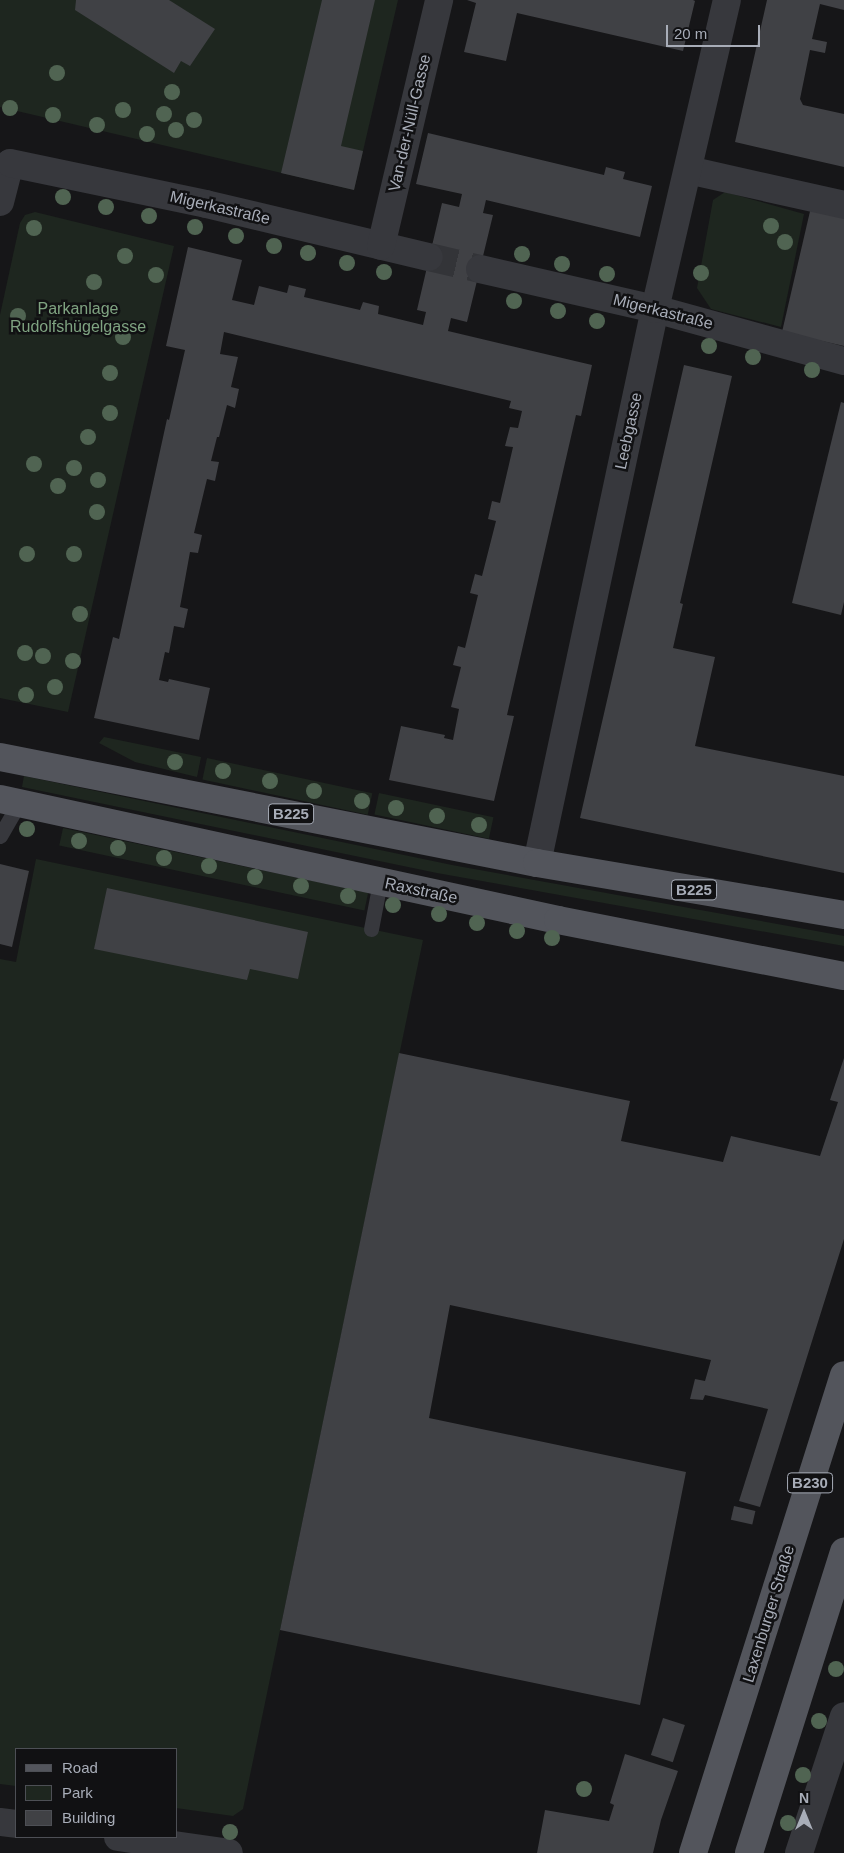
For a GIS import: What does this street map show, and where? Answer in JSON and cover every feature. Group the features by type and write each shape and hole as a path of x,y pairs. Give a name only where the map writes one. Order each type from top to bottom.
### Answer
{"main road":[{"name":"B225","path":"0,757 537,863 844,915"},
{"name":"Raxstraße","path":"10,801 380,882 844,976"},
{"name":"Laxenburger Straße","path":"693,1853 844,1376"},
{"path":"750,1853 844,1552"}],"street":[{"name":"Van-der-Nüll-Gasse","path":"381,246 439,0"},
{"name":"Leebgasse","path":"537,863 655,309 728,0"},
{"name":"Migerkastraße","path":"0,202 10,163 206,204 429,257"},
{"path":"688,170 844,205"},
{"name":"Migerkastraße","path":"480,269 655,309 844,361"},
{"path":"799,1853 844,1716"},
{"path":"0,1822 15,1824"},
{"path":"123,1838 183,1849 228,1853"}],"lane":[{"path":"0,836 10,801"},
{"path":"370,929 380,882"}],"green space":[{"path":"0,0 398,0 354,190 0,107"},
{"path":"725,192 804,214 781,327 711,309 697,288 713,200"},
{"name":"Parkanlage Rudolfshügelgasse","path":"35,212 174,246 68,712 0,698 0,315 20,223 25,215"},
{"path":"104,737 201,757 197,777 135,762 99,743"},
{"path":"207,758 372,793 368,815 202,780"},
{"path":"24,776 452,865 844,936 844,946 437,873 22,787"},
{"path":"379,793 493,817 489,839 374,815"},
{"path":"63,828 368,893 364,910 59,846"},
{"path":"36,859 423,940 243,1809 233,1816 178,1808 178,1748 15,1748 15,1786 0,1784 0,959 16,962"}],"building":[{"path":"76,0 169,0 215,29 190,66 181,61 174,73 75,10"},
{"path":"322,0 375,0 341,146 363,151 354,190 281,173"},
{"path":"467,0 695,1 683,51 517,13 506,61 464,52 476,3"},
{"path":"767,0 844,0 844,10 820,4 812,39 827,42 825,53 810,50 800,99 803,105 844,114 844,167 735,142"},
{"path":"428,133 604,175 606,167 625,172 623,179 652,186 640,237 486,200 483,213 493,215 467,322 451,318 448,331 592,365 581,416 576,415 507,715 514,716 494,801 389,780 401,726 445,735 444,738 453,740 459,709 451,707 461,667 453,665 458,646 465,648 478,595 470,593 475,574 482,576 496,521 488,519 492,501 500,503 513,447 505,446 510,427 518,428 522,411 509,408 511,401 224,332 220,354 238,357 231,387 239,389 235,408 227,405 219,437 217,437 211,461 219,462 215,481 207,479 194,533 202,535 198,553 190,552 180,607 188,609 184,628 174,626 169,653 165,652 159,680 168,682 169,679 210,688 199,740 94,718 113,637 119,639 167,419 169,420 185,350 166,346 188,247 242,260 232,300 254,305 259,286 287,293 289,285 306,289 304,297 360,310 363,302 379,306 378,314 423,325 426,312 417,310 442,203 459,207 462,194 416,184"},
{"path":"811,207 844,214 844,346 782,332"},
{"path":"684,365 732,376 680,603 683,604 673,648 715,657 695,746 844,776 844,873 580,818"},
{"path":"841,402 844,403 844,602 841,615 792,603"},
{"path":"0,864 29,871 12,947 0,944"},
{"path":"107,888 308,932 298,979 250,969 247,980 94,949"},
{"path":"399,1053 630,1101 621,1141 723,1162 731,1136 820,1156 838,1102 830,1100 844,1058 844,1239 760,1507 739,1501 768,1409 705,1395 703,1400 690,1399 695,1379 705,1381 711,1360 450,1305 429,1418 686,1472 640,1705 280,1630"},
{"path":"734,1506 755,1511 752,1525 731,1520"},
{"path":"663,1718 685,1725 673,1762 651,1755"},
{"path":"625,1754 678,1771 661,1820 653,1853 537,1853 545,1810 609,1821 614,1805 610,1803"}],"tunnel":[{"path":"429,257 480,269"}]}
